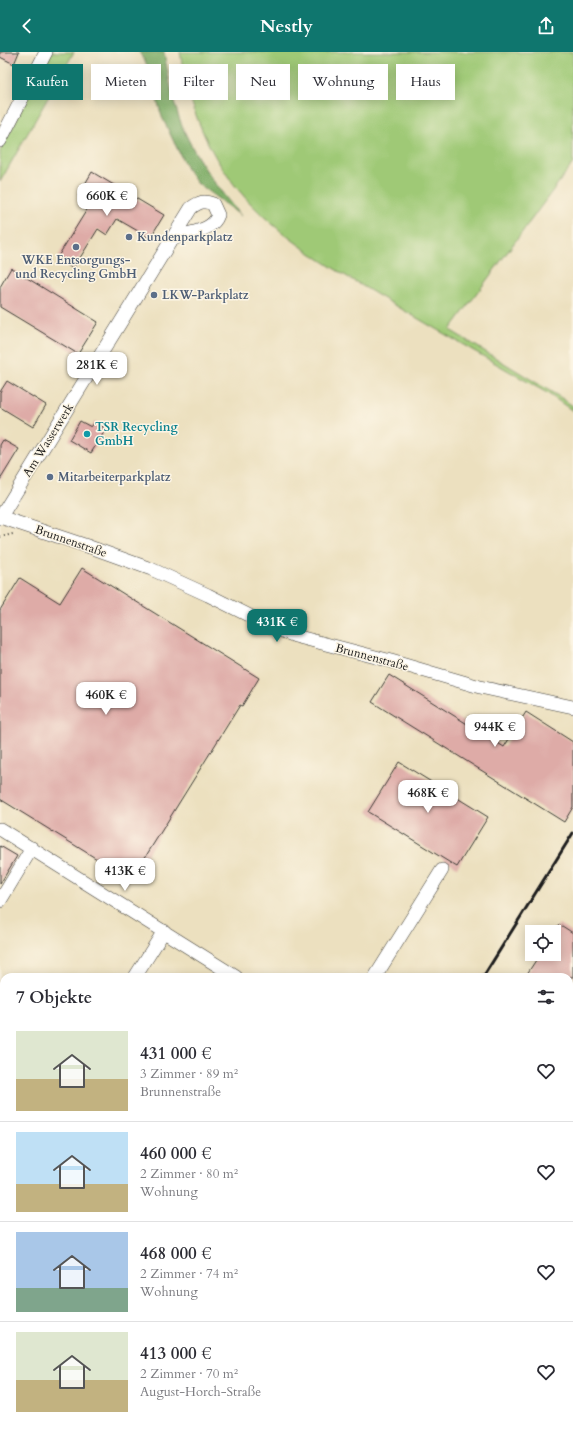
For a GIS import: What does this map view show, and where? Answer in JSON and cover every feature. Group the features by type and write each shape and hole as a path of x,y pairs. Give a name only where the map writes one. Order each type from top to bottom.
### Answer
{"street":[{"path":"0,141 46,52"},
{"name":"Am Wasserwerk","path":"0,518 172,240"},
{"name":"Brunnenstraße","path":"0,518 90,547 151,569 272,627 295,636 391,661 480,687 573,707"},
{"path":"0,829 230,973"},
{"path":"0,901 32,848"},
{"path":"378,973 442,870"},
{"path":"138,973 164,931"}],"green space":[{"path":"51,52 74,52 67,64 45,64"},
{"path":"139,52 164,52 169,79 169,100 174,100 186,135 198,157 211,177 241,216 197,183 187,169 162,117 157,100 161,100 161,64 146,64"},
{"path":"180,52 573,52 573,163 450,330 563,399 573,406 573,411 547,393 352,280 282,232 252,205 227,176 207,141 191,100 228,100 228,64 183,64"},
{"path":"26,100 47,100 0,182 0,151"}],"building":[{"path":"0,52 19,52 14,64 0,57"},
{"path":"92,172 164,215 150,238 117,219 107,235 98,229 73,269 57,258 91,203 78,196"},
{"path":"11,268 98,322 78,354 0,307 0,287"},
{"path":"7,381 46,405 33,427 0,407 0,392"},
{"name":"TSR Recycling GmbH","path":"80,421 91,427 95,422 106,429 91,453 69,440"},
{"path":"3,440 19,449 0,480 0,445"},
{"path":"82,568 259,678 242,706 240,705 131,880 0,799 0,610 20,578 60,603"},
{"path":"389,675 504,747 526,712 573,742 573,807 564,822 372,702"},
{"path":"399,762 488,817 457,867 368,812"},
{"path":"0,846 17,856 0,884"},
{"path":"561,925 573,933 573,973 528,973 535,961 561,961"}],"railway":[{"path":"486,973 573,833"}],"place":[{"name":"Kundenparkplatz","path":"129,237"},
{"name":"WKE Entsorgungs- und Recycling GmbH","path":"76,247"},
{"name":"LKW-Parkplatz","path":"154,295"},
{"name":"TSR Recycling GmbH","path":"87,434"},
{"name":"Mitarbeiterparkplatz","path":"50,477"}]}
